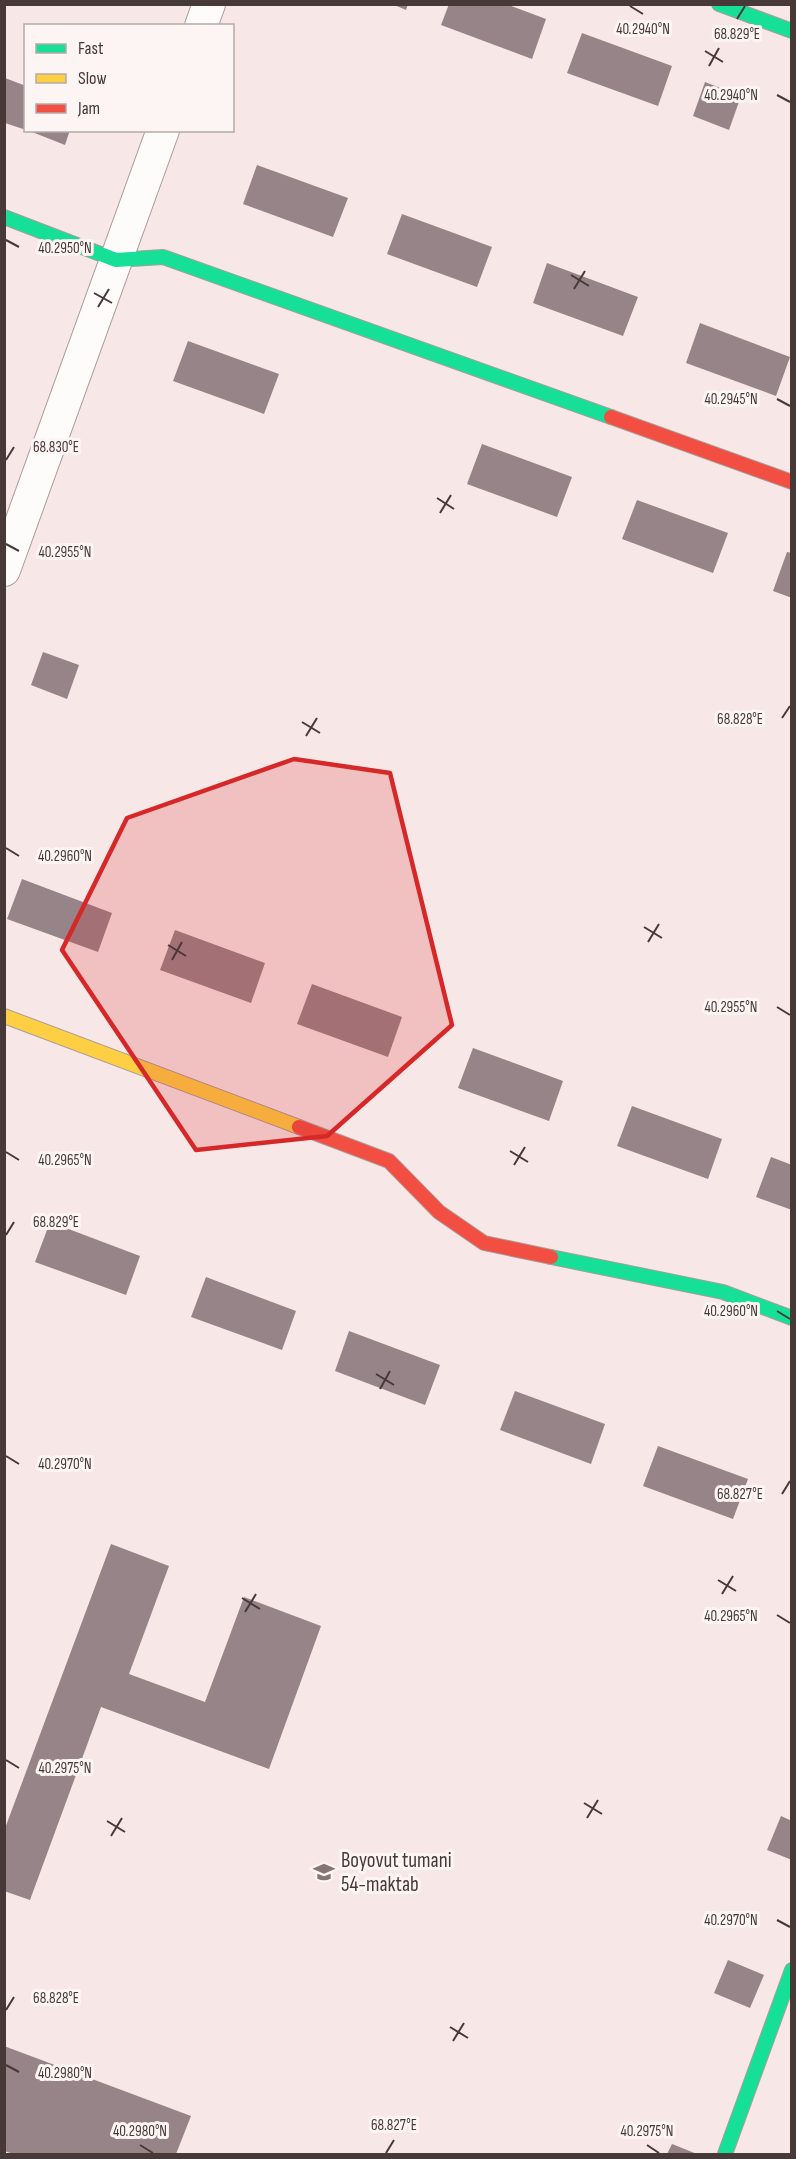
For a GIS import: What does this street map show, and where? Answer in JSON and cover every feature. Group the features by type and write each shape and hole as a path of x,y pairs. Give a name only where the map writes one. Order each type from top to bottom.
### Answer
{"street":[{"path":"202,24 208,4"},
{"path":"718,4 792,31"},
{"path":"4,570 162,132"},
{"path":"4,217 117,260 163,257 792,482"},
{"path":"4,1016 389,1161 439,1212 484,1243 723,1292 792,1318"},
{"path":"725,2154 792,1970"}],"highlighted area":[{"path":"294,759 390,773 452,1025 327,1136 196,1150 62,950 127,818"}],"building":[{"path":"392,4 408,4 406,10"},
{"path":"449,4 506,4 546,19 532,59 441,25"},
{"path":"582,33 672,66 658,106 567,73"},
{"path":"5,78 24,85 24,129 5,123"},
{"path":"705,82 741,96 729,130 693,116"},
{"path":"32,132 69,132 65,145"},
{"path":"257,165 348,198 333,237 243,204"},
{"path":"402,214 492,247 477,287 387,254"},
{"path":"547,263 638,297 623,336 533,303"},
{"path":"700,323 790,357 776,396 686,363"},
{"path":"188,341 279,374 264,414 173,381"},
{"path":"482,444 572,477 557,517 467,484"},
{"path":"637,500 728,533 713,573 622,539"},
{"path":"787,552 792,553 792,598 773,591"},
{"path":"43,652 79,665 67,699 31,685"},
{"path":"22,879 112,913 98,952 7,919"},
{"path":"175,930 265,963 251,1003 160,970"},
{"path":"312,984 402,1017 388,1057 297,1024"},
{"path":"473,1048 563,1081 549,1121 458,1088"},
{"path":"632,1106 722,1139 708,1179 617,1146"},
{"path":"771,1157 792,1165 792,1210 756,1197"},
{"path":"50,1222 140,1256 126,1295 35,1262"},
{"path":"206,1277 296,1311 282,1350 191,1317"},
{"path":"349,1331 440,1365 425,1405 335,1371"},
{"path":"515,1391 605,1424 591,1464 500,1430"},
{"path":"658,1446 748,1479 733,1519 643,1486"},
{"path":"111,1544 169,1566 129,1674 205,1702 244,1597 321,1626 269,1769 101,1707 30,1900 4,1891 4,1831"},
{"path":"781,1816 792,1821 792,1860 767,1850"},
{"path":"728,1960 764,1975 750,2008 714,1993"},
{"path":"4,2046 191,2116 176,2154 14,2154 4,2151"},
{"path":"672,2144 697,2154 667,2154"}],"traffic: fast":[{"path":"719,4 792,31"},
{"path":"4,217 116,260 163,257 611,417"},
{"path":"551,1257 723,1292 792,1318"},
{"path":"725,2154 792,1970"}],"traffic: slow":[{"path":"4,1016 299,1127"}],"traffic: jam":[{"path":"611,417 792,482"},
{"path":"299,1127 389,1161 439,1212 484,1243 551,1257"}],"place":[{"name":"Boyovut tumani 54-maktab","path":"324,1872"}]}
